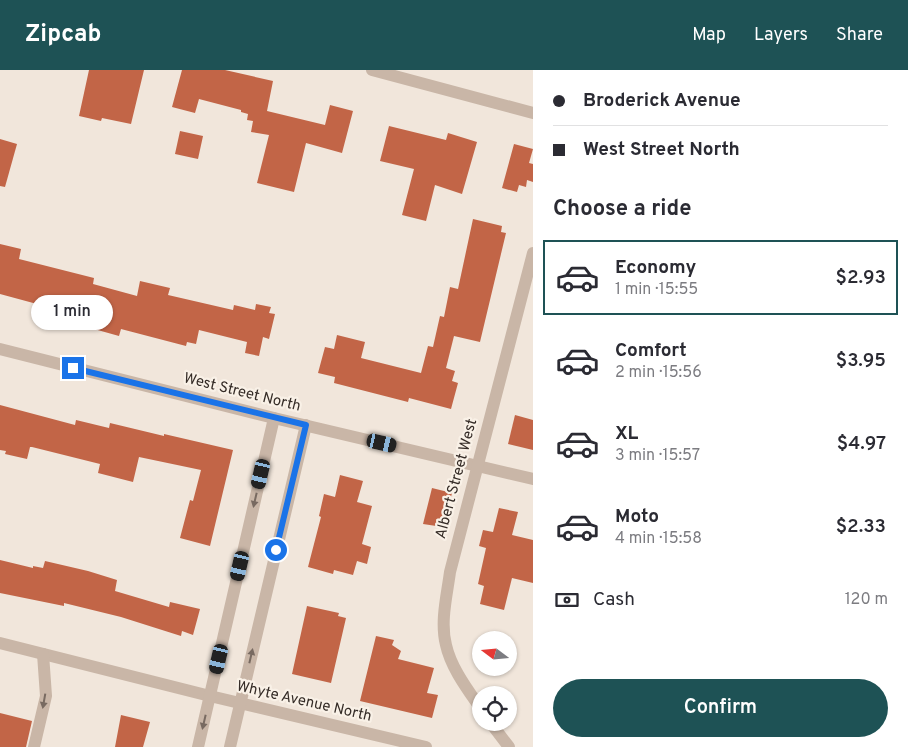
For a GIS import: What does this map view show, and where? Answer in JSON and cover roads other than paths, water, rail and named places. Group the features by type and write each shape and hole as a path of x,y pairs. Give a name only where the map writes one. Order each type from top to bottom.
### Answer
{"street":[{"path":"372,70 533,113"},
{"name":"Albert Street West","path":"472,696 462,681 446,645 444,616 450,572 533,253"},
{"name":"West Street North","path":"0,349 274,418 533,479"},
{"path":"198,747 274,418"},
{"path":"230,747 306,425"},
{"name":"Whyte Avenue North","path":"0,643 210,696 426,747"},
{"path":"34,747 46,696 43,654"},
{"path":"497,731 509,747"}]}
